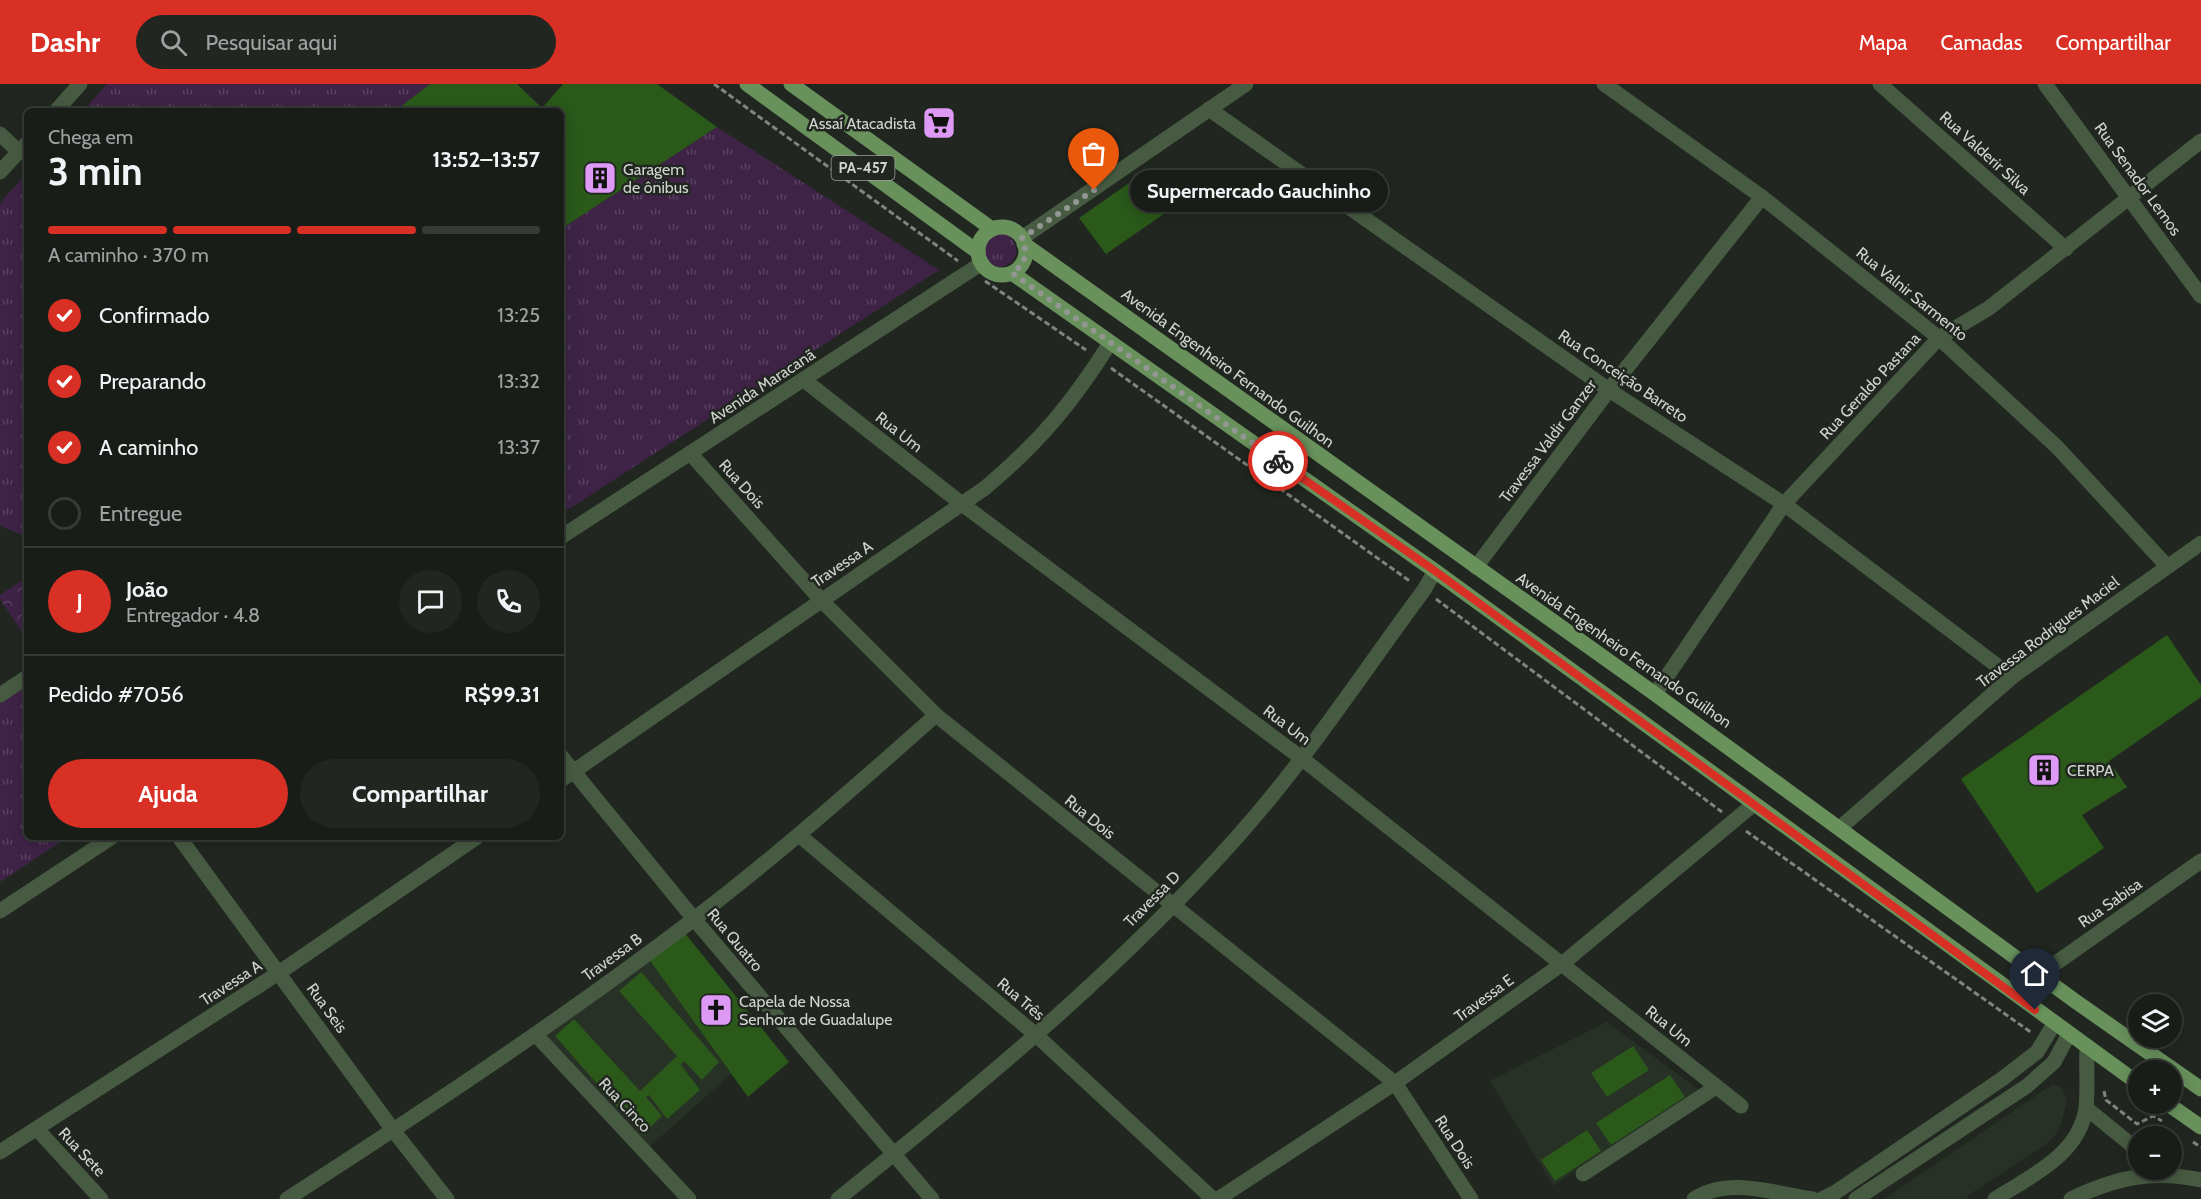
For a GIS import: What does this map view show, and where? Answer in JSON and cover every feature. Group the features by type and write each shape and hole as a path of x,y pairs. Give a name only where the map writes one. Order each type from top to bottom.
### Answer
{"main road":[{"name":"PA-457","path":"747,84 977,262 995,274 1012,273 1435,571 2128,1076"},
{"name":"Avenida Engenheiro Fernando Guilhon","path":"791,84 992,229 1009,228 1023,241 1841,827 2039,975 2201,1089"},
{"path":"977,262 980,241 992,229"},
{"path":"1012,273 1024,261 1023,241"},
{"path":"2182,1114 2201,1127"}],"street":[{"path":"59,108 80,84"},
{"path":"1023,241 1246,84"},
{"name":"Rua Valnir Sarmento","path":"1605,84 1762,197 1939,338 2057,447 2167,566"},
{"name":"Rua Valderir Silva","path":"1880,84 2066,249"},
{"name":"Rua Senador Lemos","path":"2045,84 2201,296"},
{"name":"Rua Conceição Barreto","path":"1209,109 1609,390 1784,504 2012,678"},
{"path":"0,134 23,147 0,172"},
{"name":"Rua Geraldo Pastana","path":"1655,694 1784,504 1939,338 1989,308 2201,141"},
{"name":"Travessa Valdir Ganzer","path":"1476,567 1609,390 1762,197"},
{"name":"Avenida Maracanã","path":"564,535 804,380 977,262"},
{"name":"Travessa A","path":"567,775 962,504 1016,462 1075,398 1110,343"},
{"name":"Rua Um","path":"804,380 962,504 1300,757 1741,1106"},
{"name":"Rua Dois","path":"690,453 821,600 936,715 1395,1083 1471,1199"},
{"name":"Travessa Rodrigues Maciel","path":"1841,827 2012,678 2201,543"},
{"name":"Travessa D","path":"838,1199 1035,1035 1172,906 1239,835 1424,590 1435,571"},
{"path":"0,695 24,679"},
{"name":"Travessa B","path":"287,1199 536,1035 694,919 799,835 936,715"},
{"name":"Rua Quatro","path":"567,775 694,919 932,1199"},
{"name":"Travessa E","path":"1218,1199 1395,1083 1562,964 1754,804"},
{"name":"Rua Três","path":"799,835 1035,1035 1213,1199"},
{"path":"0,911 107,840"},
{"name":"Rua Seis","path":"182,840 393,1130 447,1199"},
{"name":"Travessa A","path":"0,1152 280,972 473,840"},
{"name":"Rua Sabisa","path":"2039,975 2201,861"},
{"path":"1822,1199 1836,1192 2002,1079 2037,1052 2054,1024"},
{"path":"1856,1199 2027,1086 2054,1062 2069,1034"},
{"name":"Rua Cinco","path":"536,1035 689,1199"},
{"path":"1995,1199 2060,1156 2073,1142 2086,1108 2087,1048"},
{"path":"1583,1174 1716,1087"},
{"path":"2086,1108 2128,1142"},
{"name":"Rua Sete","path":"37,1129 101,1199"},
{"path":"2182,1176 2201,1180"},
{"path":"2071,1199 2128,1178"},
{"path":"1694,1199 1718,1189 1734,1188 1813,1199"}],"path":[{"path":"714,84 977,262 1100,360 1424,590 1733,821 2044,1040"},
{"path":"2086,1065 2099,1073 2106,1100 2137,1124 2153,1116 2163,1122"},
{"path":"2192,1141 2201,1147"}],"shaded area":[{"path":"648,958 731,1074 647,1149 544,1034"},
{"path":"1607,1022 1699,1090 1553,1186 1490,1081"},
{"path":"2053,1084 2063,1089 2067,1102 2059,1130 2048,1143 1967,1196 1968,1199 1884,1199"}],"green space":[{"path":"107,84 430,84 399,108 86,108"},
{"path":"717,127 939,270 564,512 564,227"},
{"path":"24,176 24,536 0,526 0,203"},
{"path":"999,233 1011,238 1016,250 1011,262 999,267 987,262 982,250 987,238"},
{"path":"24,579 24,635 0,599 0,595"},
{"path":"24,687 24,840 63,840 0,882 0,703"}],"building":[{"name":"Garagem de ônibus","path":"430,84 517,84 542,108 399,108"},
{"name":"Garagem de ônibus","path":"563,84 657,84 717,127 564,227 564,108 542,108"},
{"path":"1142,174 1168,211 1106,254 1079,218"},
{"name":"CERPA","path":"2167,635 2201,685 2201,697 2109,761 2127,787 2082,815 2104,848 2037,893 1961,779"},
{"name":"Capela de Nossa Senhora de Guadalupe","path":"684,932 789,1062 748,1097 648,958"},
{"path":"641,972 719,1062 702,1080 684,1061 681,1065 700,1090 667,1119 649,1095 646,1097 662,1116 642,1135 555,1036 574,1019 640,1091 677,1056 619,991"},
{"path":"1633,1046 1649,1070 1607,1097 1591,1073"},
{"path":"1670,1075 1685,1097 1611,1145 1596,1123"},
{"path":"1587,1130 1601,1151 1555,1181 1541,1160"}],"way so far":[{"path":"1094,190 1022,238 1026,249 1024,261 1012,273 1278,461"}],"place":[{"name":"Assaí Atacadista","path":"939,123"},
{"name":"Garagem de ônibus","path":"600,178"},
{"name":"Supermercado Gauchinho","path":"1094,190"},
{"name":"CERPA","path":"2044,770"},
{"name":"Capela de Nossa Senhora de Guadalupe","path":"716,1010"}],"route":[{"path":"1278,461 1435,571 2035,1010"}]}
